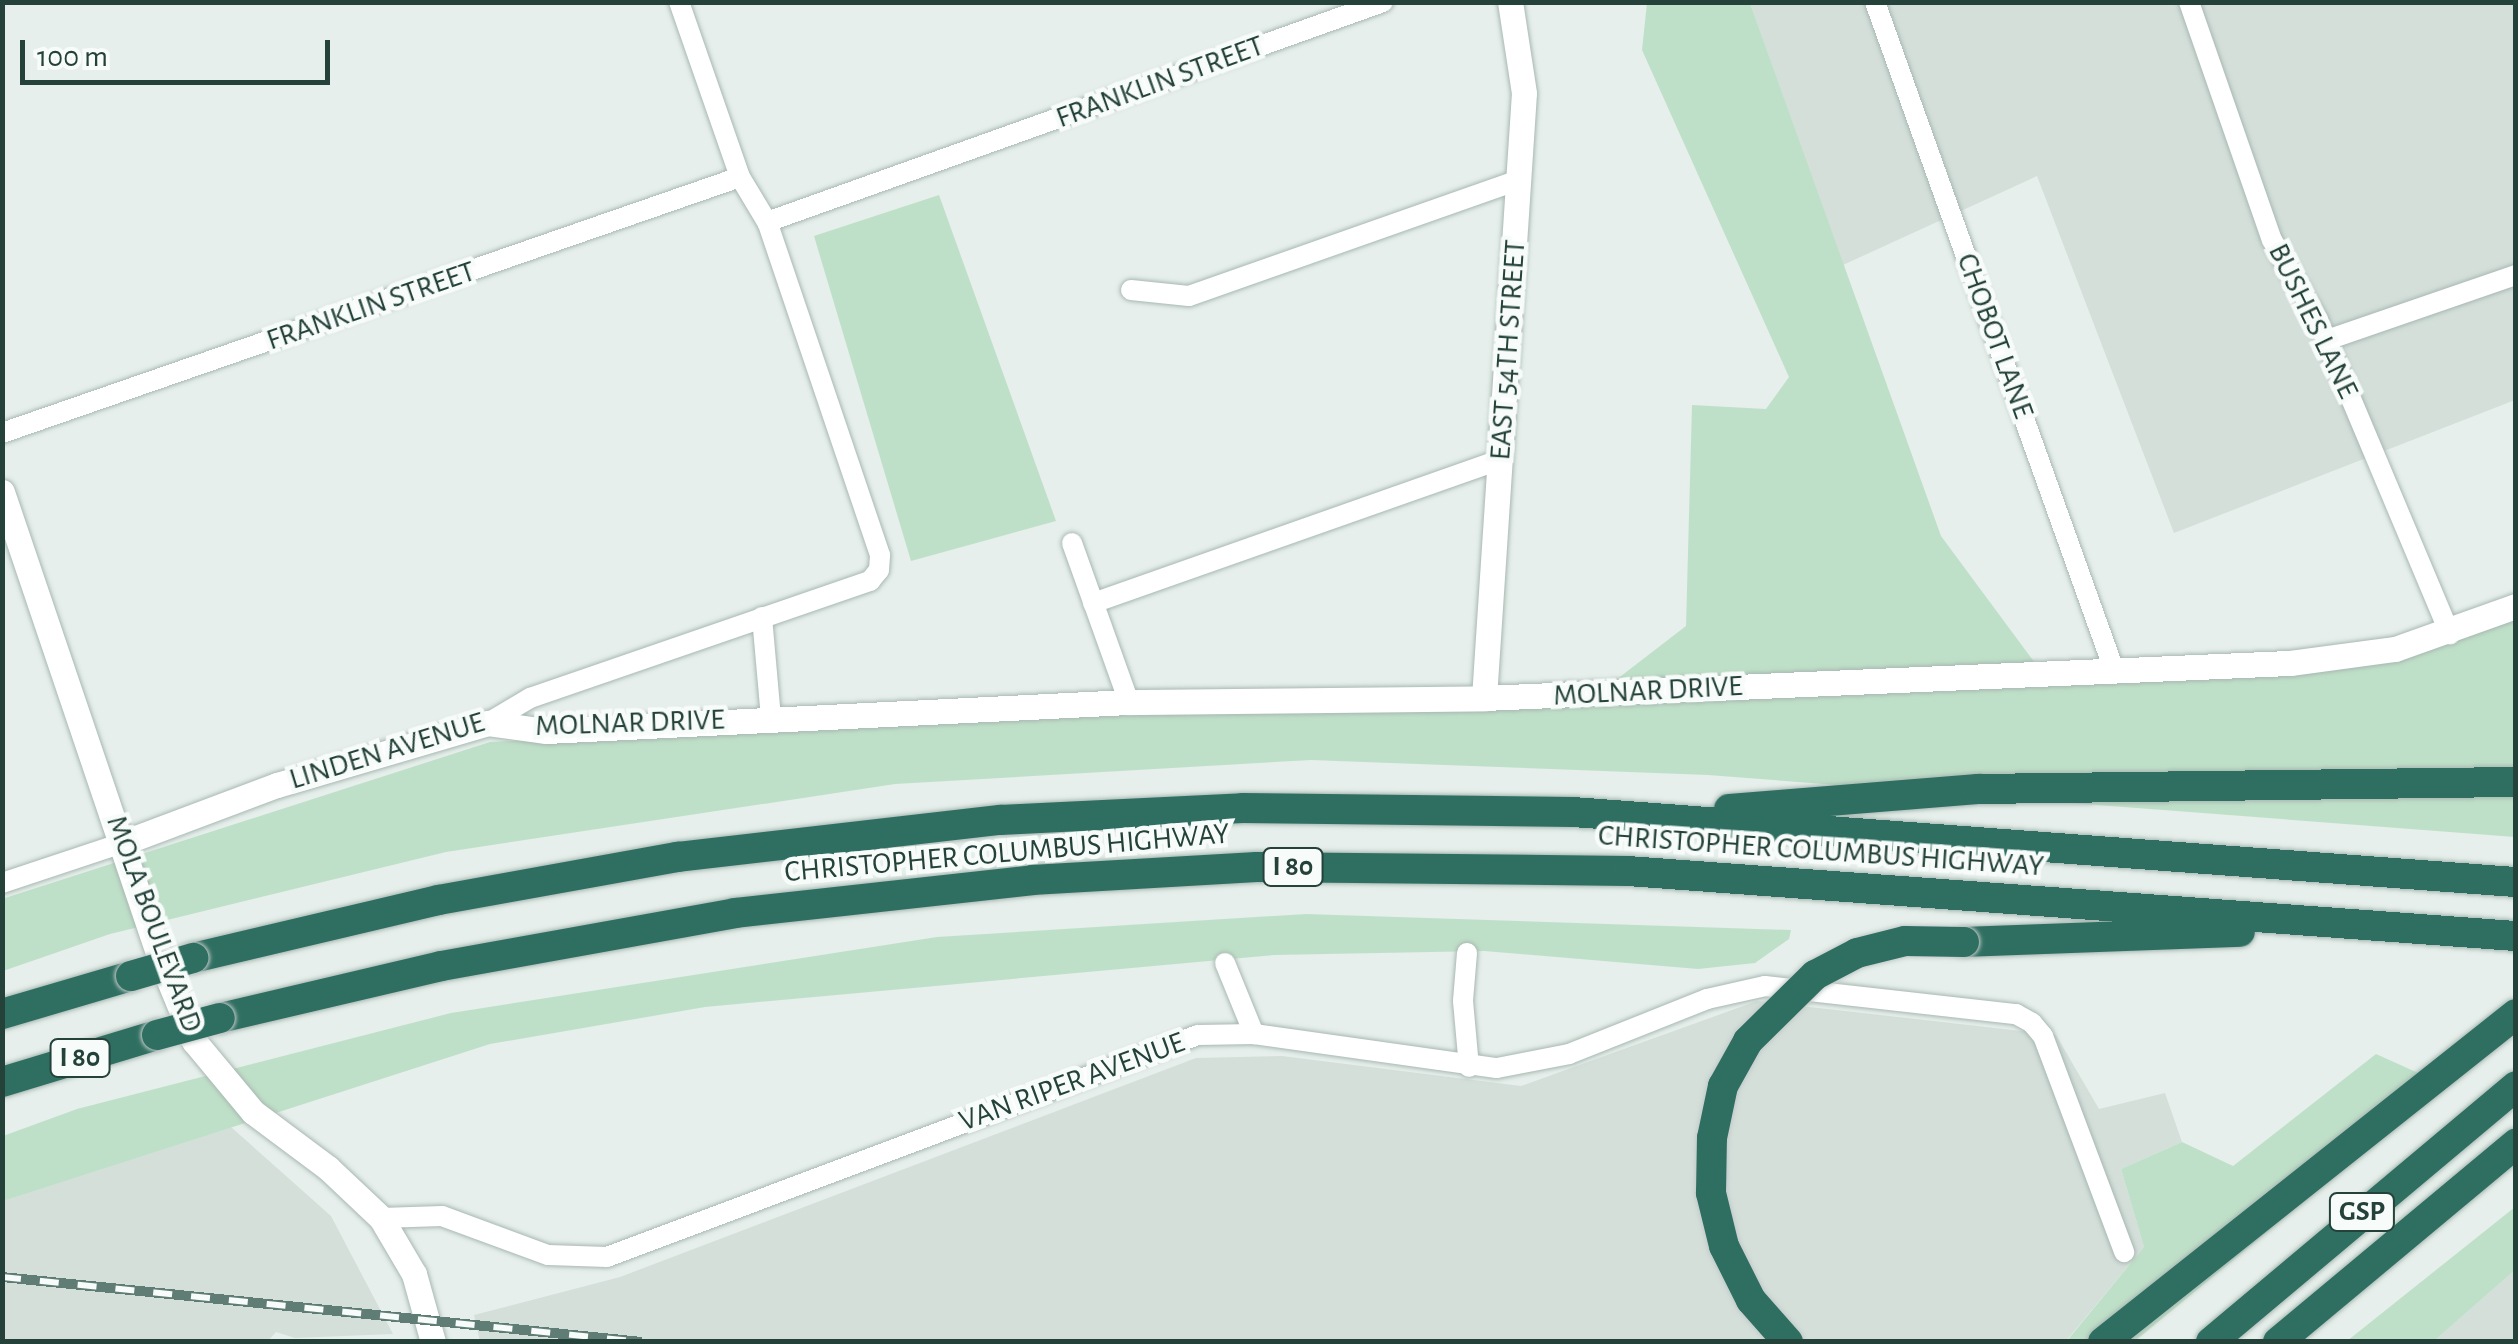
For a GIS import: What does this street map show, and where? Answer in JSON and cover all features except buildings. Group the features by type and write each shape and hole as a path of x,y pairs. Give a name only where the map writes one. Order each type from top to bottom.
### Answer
{"highway":[{"path":"2172,785 2516,770"},
{"path":"1647,817 1886,792 2516,782"},
{"name":"CHRISTOPHER COLUMBUS HIGHWAY","path":"2,1014 193,958 582,873 918,827 1310,807 1647,817 2516,882"},
{"name":"CHRISTOPHER COLUMBUS HIGHWAY","path":"2,1082 220,1018 661,924 884,894 1181,870 1405,865 1628,871 2516,936"},
{"path":"1788,1342 1750,1300 1724,1246 1712,1192 1712,1138 1723,1086 1765,1020 1816,974 1857,953 1905,941 2378,926"},
{"path":"2104,1342 2516,1014"},
{"name":"GSP","path":"2211,1342 2516,1086"},
{"name":"GSP","path":"2278,1342 2516,1144"}],"street":[{"path":"678,2 740,177 767,222"},
{"name":"FRANKLIN STREET","path":"767,222 1383,2"},
{"name":"EAST 54TH STREET","path":"1484,698 1518,180 1522,56 1510,2"},
{"name":"CHOBOT LANE","path":"1875,2 2114,670"},
{"name":"BUSHES LANE","path":"2189,2 2272,240 2326,340 2450,634"},
{"name":"FRANKLIN STREET","path":"2,433 740,177"},
{"path":"1131,290 1188,296 1518,180"},
{"name":"LINDEN AVENUE","path":"2,883 278,785 488,722 530,698 870,581 879,570 880,555 767,222"},
{"path":"2326,340 2516,276"},
{"path":"1094,603 1501,459"},
{"name":"MOLA BOULEVARD","path":"2,492 125,842 161,961 194,1041 253,1112 328,1168 381,1218 414,1274 433,1342"},
{"path":"1072,543 1129,702"},
{"name":"MOLNAR DRIVE","path":"488,722 546,731 1129,702 1484,698 2342,659 2450,634 2516,606"},
{"path":"762,617 771,717"},
{"path":"1467,953 1469,1067"},
{"path":"1225,963 1254,1034"},
{"name":"VAN RIPER AVENUE","path":"381,1218 442,1216 548,1255 607,1257 1198,1035 1254,1034 1469,1067 1528,1065 1707,999 1764,986 2016,1014 2043,1036 2124,1252"}],"shaded area":[{"path":"1750,3 2515,3 2515,400 2174,533 2037,176 1843,265"},
{"path":"1757,1001 2056,1035 2099,1109 2165,1093 2182,1142 2121,1169 2144,1247 2066,1341 480,1342 474,1315 620,1277 1196,1058 1282,1056 1521,1086"},
{"path":"231,1127 331,1216 393,1334 295,1338 276,1332 267,1342 3,1341 2,1201"},
{"path":"2515,1270 2515,1341 2434,1341"}],"green space":[{"path":"1647,3 1750,3 1941,536 2043,674 2265,664 2510,611 2515,616 2515,837 1708,775 1311,760 895,784 446,852 110,934 3,971 2,899 490,742 1599,693 1686,626 1692,405 1766,409 1789,377 1642,50"},
{"path":"939,195 1056,521 911,561 814,236"},
{"path":"1306,914 1791,930 1789,939 1755,963 1698,969 1484,951 1274,955 705,1007 490,1044 3,1201 3,1136 77,1109 451,1013 937,937"},
{"path":"2376,1054 2445,1085 2135,1341 2066,1342 2144,1247 2121,1169 2182,1142 2233,1166"},
{"path":"2515,1207 2515,1270 2434,1341 2347,1341"}],"railway":[{"path":"2,1277 642,1342"}]}
